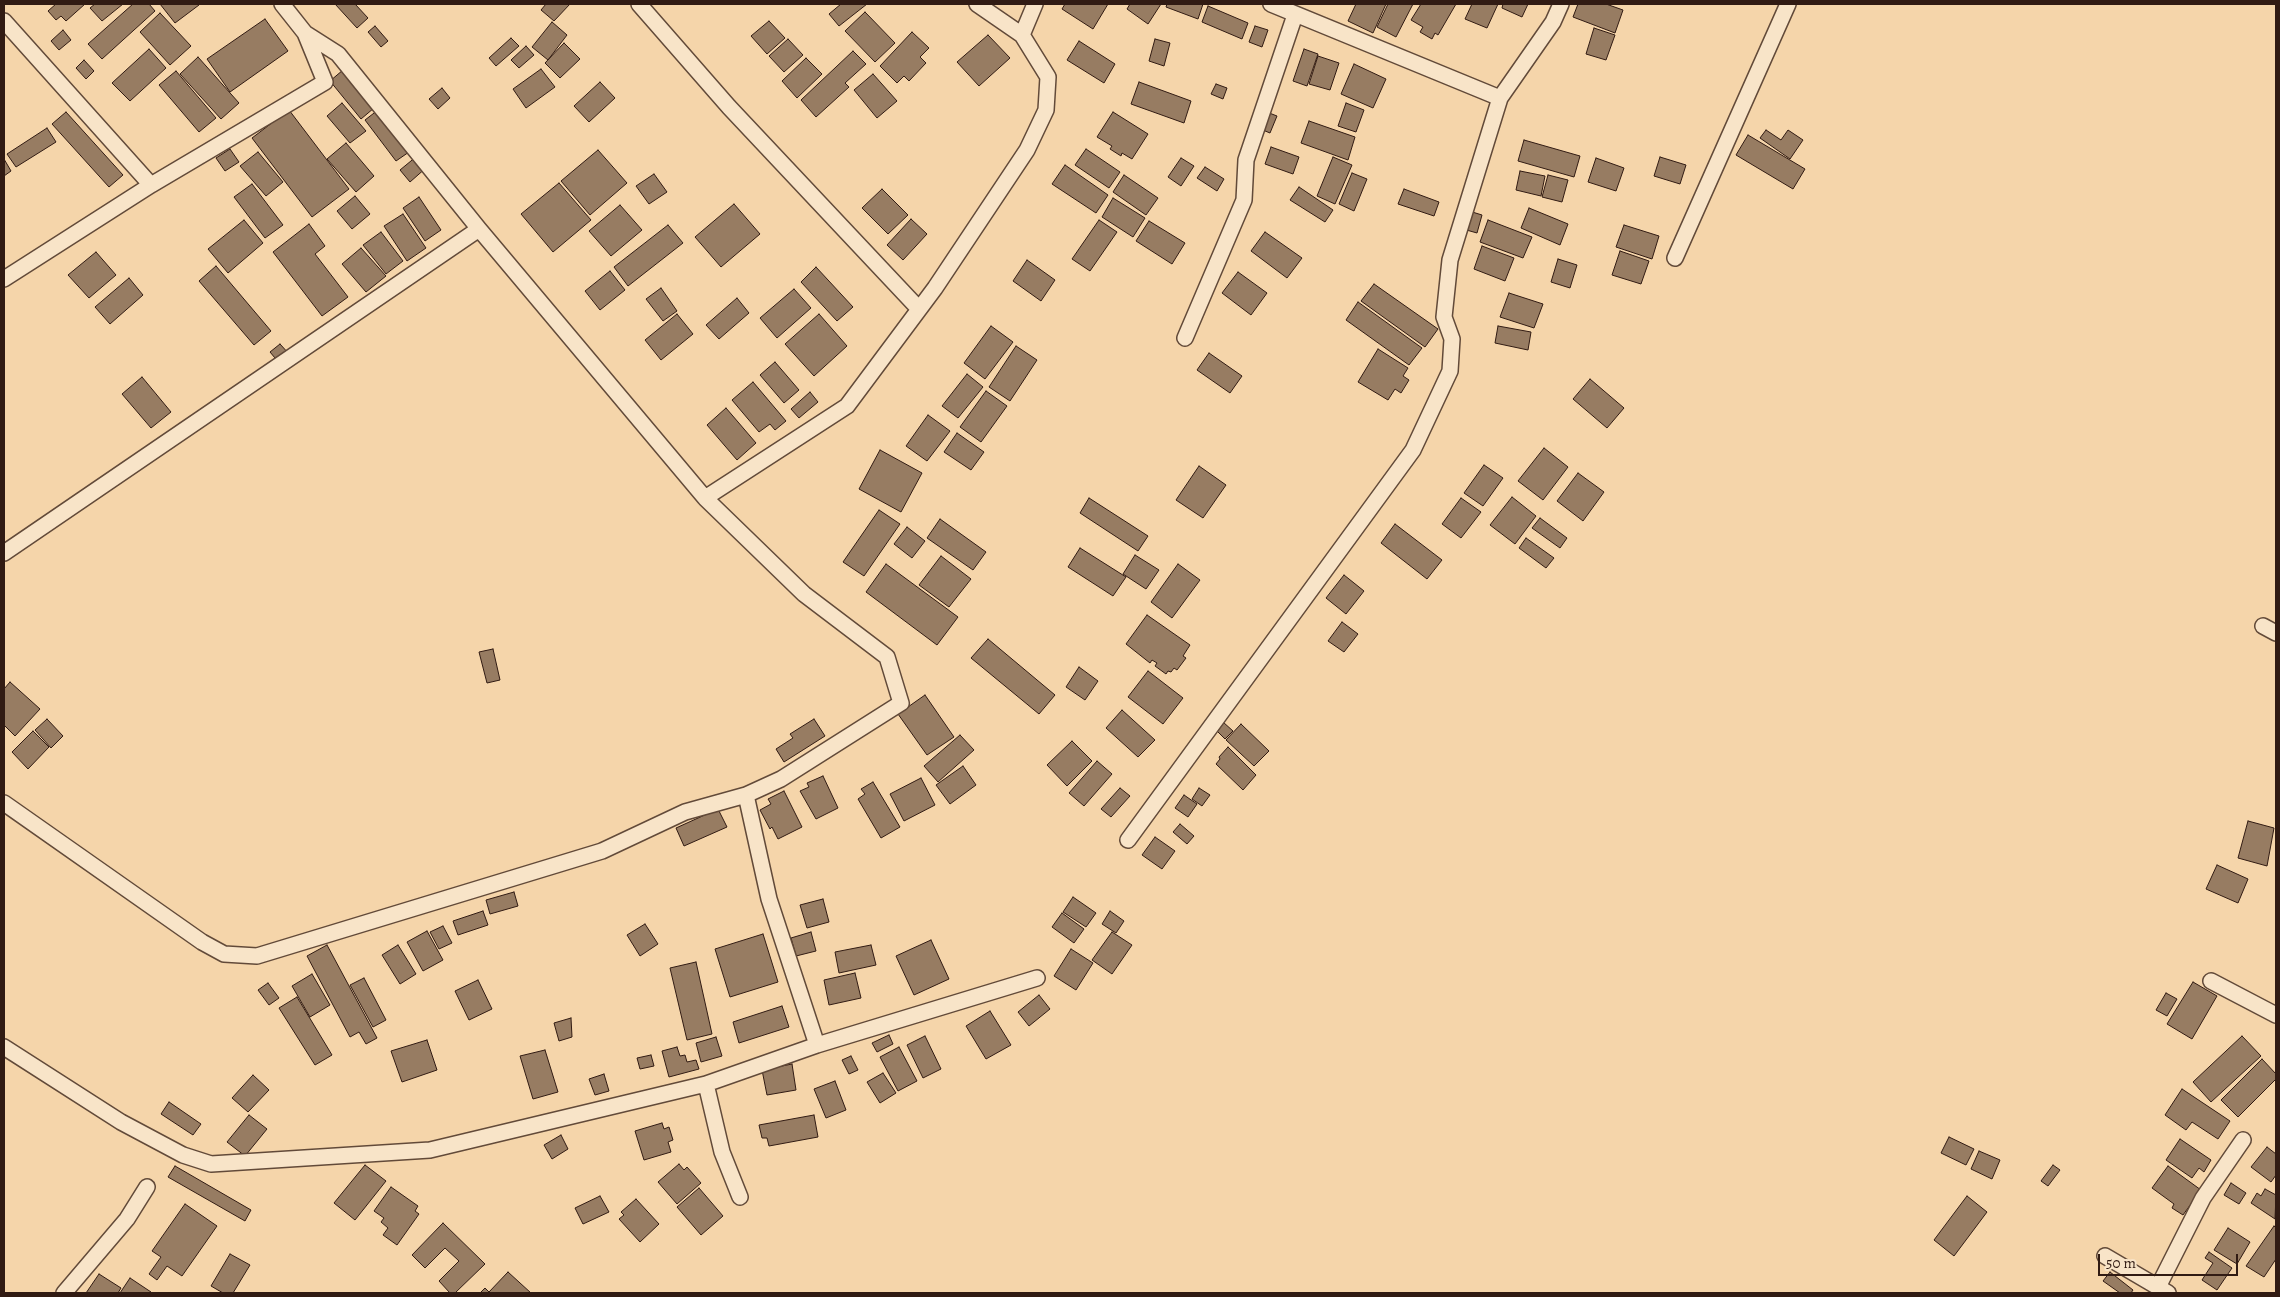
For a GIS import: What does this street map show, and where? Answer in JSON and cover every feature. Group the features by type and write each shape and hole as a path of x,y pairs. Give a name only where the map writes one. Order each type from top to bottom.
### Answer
{"street":[{"path":"4,279 151,184 325,82 305,33 282,4"},
{"path":"639,4 729,107 919,309"},
{"path":"705,498 848,406 936,288 1027,150 1046,110 1048,77 1022,35 977,4"},
{"path":"1022,35 1035,4"},
{"path":"1271,4 1500,98"},
{"path":"1128,840 1413,450 1450,371 1452,339 1444,318 1450,260 1500,98 1553,22 1561,4"},
{"path":"1676,258 1788,4"},
{"path":"1185,338 1244,200 1246,160 1295,15"},
{"path":"4,21 151,184"},
{"path":"4,803 202,942 224,954 256,956 602,851 685,812 746,795 781,779 901,703 887,657 804,594 705,498 479,229 338,54 305,33"},
{"path":"4,553 479,229"},
{"path":"746,795 769,899 817,1045"},
{"path":"4,1047 121,1122 183,1155 211,1164 430,1150 706,1084 817,1045 1037,978"},
{"path":"2211,981 2276,1015"},
{"path":"706,1084 722,1152 740,1197"},
{"path":"2105,1256 2163,1290 2203,1198 2242,1140"},
{"path":"64,1293 127,1219 148,1187"}],"building":[{"path":"56,4 85,4 66,21 61,16 56,20 48,11"},
{"path":"95,4 123,4 102,21 90,8"},
{"path":"133,4 149,4 155,11 102,59 88,44"},
{"path":"160,4 198,4 199,5 175,23"},
{"path":"335,4 355,4 368,18 357,28"},
{"path":"546,4 570,4 554,21 541,10"},
{"path":"841,4 867,4 839,26 829,14"},
{"path":"1065,4 1108,4 1093,29 1062,9"},
{"path":"1130,4 1161,4 1148,24 1127,9"},
{"path":"1167,4 1203,4 1198,19 1166,7"},
{"path":"1356,4 1386,4 1373,33 1348,21"},
{"path":"1388,4 1413,4 1396,37 1377,27"},
{"path":"1421,4 1456,4 1438,35 1435,33 1432,39 1420,32 1423,27 1411,20"},
{"path":"1472,4 1498,4 1487,28 1465,19"},
{"path":"1503,4 1528,4 1522,17 1502,8"},
{"path":"1578,4 1606,4 1623,10 1615,33 1573,17"},
{"path":"1208,6 1248,23 1242,39 1202,22"},
{"path":"865,12 895,43 875,62 845,31"},
{"path":"160,13 191,46 170,65 140,32"},
{"path":"265,19 288,51 230,92 207,59"},
{"path":"769,21 785,38 767,54 751,36"},
{"path":"552,22 567,35 548,60 532,47"},
{"path":"375,26 388,41 381,47 368,32"},
{"path":"1255,26 1268,30 1262,47 1249,42"},
{"path":"1594,28 1615,35 1606,60 1586,54"},
{"path":"63,30 71,40 59,50 51,41"},
{"path":"912,32 929,48 920,57 926,63 909,81 904,76 897,83 880,66"},
{"path":"988,35 1010,58 979,86 957,62"},
{"path":"511,38 519,46 496,66 489,58"},
{"path":"788,39 803,55 784,72 769,56"},
{"path":"1155,39 1170,43 1164,66 1149,61"},
{"path":"1079,41 1115,64 1104,83 1067,60"},
{"path":"564,43 580,59 560,78 545,63"},
{"path":"526,46 534,55 519,68 511,60"},
{"path":"149,49 166,68 130,101 112,83"},
{"path":"1304,49 1318,54 1307,86 1293,81"},
{"path":"853,51 866,64 845,83 849,87 816,117 801,100"},
{"path":"1318,56 1339,63 1330,90 1309,84"},
{"path":"198,57 239,103 221,119 180,74"},
{"path":"806,58 822,74 797,98 782,81"},
{"path":"84,60 94,71 86,79 76,68"},
{"path":"1354,64 1386,79 1373,108 1341,94"},
{"path":"541,69 555,87 526,108 513,89"},
{"path":"343,70 374,108 361,119 330,81"},
{"path":"176,71 216,118 199,132 159,85"},
{"path":"873,74 897,101 877,118 854,90"},
{"path":"600,82 615,98 589,122 574,106"},
{"path":"1139,82 1191,101 1184,123 1131,104"},
{"path":"1216,84 1227,88 1223,99 1211,94"},
{"path":"442,88 450,98 438,109 429,99"},
{"path":"342,103 366,131 350,143 327,116"},
{"path":"1346,103 1364,110 1356,132 1338,126"},
{"path":"289,110 349,189 312,217 252,138"},
{"path":"378,110 409,152 396,161 365,120"},
{"path":"1264,111 1277,116 1270,133 1258,128"},
{"path":"66,112 123,175 109,187 52,124"},
{"path":"1113,112 1148,134 1132,159 1122,153 1121,156 1110,149 1112,146 1097,137"},
{"path":"1309,121 1355,137 1348,160 1301,143"},
{"path":"47,128 56,142 16,167 7,154"},
{"path":"1766,130 1781,140 1788,130 1803,140 1790,159 1760,138"},
{"path":"1748,135 1805,169 1793,189 1736,155"},
{"path":"1524,140 1580,156 1574,177 1518,161"},
{"path":"346,143 374,176 356,192 327,159"},
{"path":"1271,147 1299,157 1293,174 1265,164"},
{"path":"230,149 239,162 225,171 216,158"},
{"path":"1086,149 1120,172 1109,188 1075,165"},
{"path":"598,150 627,183 590,215 561,181"},
{"path":"258,152 283,182 266,196 240,166"},
{"path":"417,156 427,167 410,182 400,170"},
{"path":"1333,157 1352,165 1335,204 1317,196"},
{"path":"1660,157 1686,165 1680,184 1654,176"},
{"path":"1181,158 1194,166 1181,186 1168,177"},
{"path":"1596,158 1624,168 1616,191 1588,182"},
{"path":"4,159 11,171 4,176"},
{"path":"1065,165 1108,195 1096,213 1052,184"},
{"path":"1205,167 1224,179 1217,191 1197,178"},
{"path":"1520,171 1545,176 1541,196 1516,190"},
{"path":"1352,173 1367,179 1354,211 1339,204"},
{"path":"654,174 667,192 649,204 636,186"},
{"path":"1124,175 1158,198 1146,215 1113,192"},
{"path":"1548,175 1568,180 1562,202 1542,197"},
{"path":"559,183 591,220 553,252 521,214"},
{"path":"252,184 283,225 265,238 234,197"},
{"path":"1299,187 1333,210 1325,222 1290,200"},
{"path":"882,189 908,215 888,234 862,208"},
{"path":"1404,189 1439,202 1434,216 1398,204"},
{"path":"355,196 370,214 352,229 337,211"},
{"path":"419,197 441,230 425,241 403,208"},
{"path":"1113,198 1145,218 1133,237 1102,217"},
{"path":"734,204 760,234 721,267 695,237"},
{"path":"620,205 642,230 611,256 589,231"},
{"path":"1529,208 1568,224 1560,245 1521,228"},
{"path":"1469,211 1482,215 1477,233 1463,229"},
{"path":"403,214 426,248 407,261 384,226"},
{"path":"911,219 927,234 903,260 887,245"},
{"path":"244,220 263,243 228,273 208,249"},
{"path":"1099,220 1117,232 1090,271 1072,259"},
{"path":"1488,220 1532,237 1523,258 1480,242"},
{"path":"1149,221 1185,243 1172,264 1136,241"},
{"path":"309,224 325,246 315,254 348,297 322,316 273,252"},
{"path":"668,225 683,243 628,286 614,267"},
{"path":"1624,225 1659,236 1652,259 1616,247"},
{"path":"381,232 403,261 386,274 363,245"},
{"path":"1265,232 1302,258 1287,278 1251,251"},
{"path":"1482,246 1514,258 1505,281 1474,269"},
{"path":"361,248 386,276 366,292 342,264"},
{"path":"1620,251 1649,261 1641,284 1612,275"},
{"path":"96,252 116,275 89,298 68,275"},
{"path":"1558,259 1577,265 1570,288 1551,282"},
{"path":"1027,260 1055,280 1041,301 1013,281"},
{"path":"216,266 271,331 254,345 199,281"},
{"path":"816,267 853,307 837,321 801,282"},
{"path":"610,271 625,290 600,310 585,291"},
{"path":"1238,272 1267,293 1251,315 1222,293"},
{"path":"129,278 143,295 110,324 95,307"},
{"path":"1374,284 1438,329 1425,347 1361,301"},
{"path":"661,288 677,311 663,321 646,299"},
{"path":"794,289 811,308 777,338 760,318"},
{"path":"1509,293 1543,304 1534,328 1500,317"},
{"path":"737,298 749,313 719,339 706,325"},
{"path":"1358,302 1422,348 1409,365 1346,320"},
{"path":"677,314 693,334 661,360 645,340"},
{"path":"819,314 847,346 814,376 785,344"},
{"path":"991,326 1013,342 985,379 964,363"},
{"path":"1498,326 1531,332 1528,350 1495,343"},
{"path":"280,344 290,355 280,364 270,352"},
{"path":"1016,346 1037,360 1010,401 989,387"},
{"path":"1378,349 1408,368 1403,376 1409,380 1401,393 1395,389 1388,400 1358,382"},
{"path":"1209,353 1242,376 1230,393 1197,370"},
{"path":"775,362 799,390 784,403 760,375"},
{"path":"967,374 983,387 958,418 942,406"},
{"path":"142,377 171,412 151,428 122,394"},
{"path":"1590,379 1624,408 1607,428 1573,399"},
{"path":"753,382 786,421 775,430 770,424 759,432 732,400"},
{"path":"986,391 1007,406 981,442 960,427"},
{"path":"810,392 818,402 799,418 791,409"},
{"path":"726,408 756,443 737,460 707,425"},
{"path":"928,415 950,431 927,461 906,446"},
{"path":"957,433 984,452 971,470 944,452"},
{"path":"1544,448 1568,467 1543,500 1518,481"},
{"path":"880,450 922,473 901,512 859,489"},
{"path":"1484,465 1503,478 1483,506 1464,493"},
{"path":"1199,466 1226,485 1203,518 1176,500"},
{"path":"1578,473 1604,492 1583,521 1557,501"},
{"path":"1512,497 1536,516 1515,544 1490,525"},
{"path":"1089,498 1148,536 1138,551 1080,513"},
{"path":"1461,498 1481,512 1461,538 1442,524"},
{"path":"879,510 900,524 864,576 843,562"},
{"path":"1540,518 1567,538 1560,548 1532,528"},
{"path":"940,519 986,552 973,570 927,538"},
{"path":"1395,524 1442,560 1427,579 1381,543"},
{"path":"907,527 925,541 912,558 894,544"},
{"path":"1526,538 1554,558 1546,568 1519,548"},
{"path":"1080,548 1126,577 1113,596 1068,567"},
{"path":"1135,555 1159,570 1146,589 1123,574"},
{"path":"941,556 971,579 949,607 919,585"},
{"path":"886,564 958,617 937,645 866,592"},
{"path":"1178,564 1200,580 1172,618 1151,602"},
{"path":"1344,575 1364,591 1346,614 1326,598"},
{"path":"1147,615 1190,645 1183,656 1186,658 1177,670 1174,668 1166,674 1155,666 1157,663 1152,660 1150,663 1126,644"},
{"path":"1342,622 1358,634 1344,652 1328,641"},
{"path":"988,639 1055,695 1039,714 971,658"},
{"path":"493,649 500,680 487,683 479,652"},
{"path":"1079,667 1098,681 1085,700 1066,687"},
{"path":"1148,671 1183,698 1163,724 1128,697"},
{"path":"10,682 40,709 15,736 4,725 4,689"},
{"path":"925,695 954,737 927,755 898,714"},
{"path":"1122,710 1155,740 1138,757 1106,728"},
{"path":"47,719 63,736 51,748 35,730"},
{"path":"814,719 825,736 784,762 776,749 793,738 790,734"},
{"path":"1223,722 1233,731 1225,739 1216,730"},
{"path":"1241,724 1269,751 1254,766 1226,740"},
{"path":"33,731 49,747 28,769 12,752"},
{"path":"960,735 974,750 938,782 924,766"},
{"path":"1072,741 1092,761 1067,786 1047,765"},
{"path":"1228,747 1256,775 1243,790 1216,764 1220,759 1219,757"},
{"path":"1097,761 1112,774 1084,806 1069,793"},
{"path":"963,766 976,785 950,804 936,785"},
{"path":"823,776 838,808 816,819 800,791 809,787 807,783"},
{"path":"921,778 935,805 904,821 890,794"},
{"path":"873,782 900,827 881,838 858,799 865,794 861,789"},
{"path":"1120,788 1130,796 1111,817 1101,809"},
{"path":"1199,788 1210,795 1202,806 1192,799"},
{"path":"784,791 802,827 778,839 772,827 770,829 760,810 771,804 768,799"},
{"path":"1184,795 1197,804 1188,817 1175,808"},
{"path":"718,809 727,827 684,846 676,828"},
{"path":"2248,821 2274,828 2267,866 2238,858"},
{"path":"1180,824 1194,836 1187,844 1173,832"},
{"path":"1155,837 1175,851 1162,869 1142,855"},
{"path":"2217,865 2248,879 2238,903 2206,889"},
{"path":"514,892 518,906 490,914 486,900"},
{"path":"1073,897 1096,913 1086,927 1063,912"},
{"path":"823,899 829,922 807,928 800,905"},
{"path":"483,911 488,925 458,935 453,921"},
{"path":"1110,911 1124,921 1116,933 1102,924"},
{"path":"1062,913 1084,929 1074,943 1052,927"},
{"path":"645,924 658,944 640,956 627,935"},
{"path":"443,926 452,943 439,949 430,932"},
{"path":"427,931 443,960 423,971 407,942"},
{"path":"811,932 816,951 796,956 791,938"},
{"path":"1112,932 1132,945 1112,974 1092,960"},
{"path":"763,934 778,982 730,997 715,949"},
{"path":"931,940 949,979 914,995 896,956"},
{"path":"327,945 377,1038 366,1044 359,1032 350,1037 307,956"},
{"path":"398,945 416,974 400,984 382,955"},
{"path":"871,945 876,965 839,973 835,952"},
{"path":"1071,949 1093,963 1076,990 1054,976"},
{"path":"696,962 712,1034 687,1040 670,968"},
{"path":"855,973 861,998 829,1005 824,980"},
{"path":"312,974 330,1005 310,1017 292,986"},
{"path":"364,978 386,1020 373,1027 350,985"},
{"path":"478,980 492,1009 469,1020 455,991"},
{"path":"2193,982 2217,996 2192,1039 2167,1024"},
{"path":"268,983 279,998 269,1005 258,990"},
{"path":"2166,993 2177,999 2167,1016 2156,1010"},
{"path":"1039,995 1050,1009 1029,1026 1018,1012"},
{"path":"297,997 332,1055 315,1065 279,1008"},
{"path":"782,1006 789,1027 739,1043 733,1022"},
{"path":"990,1011 1011,1045 986,1059 966,1026"},
{"path":"571,1018 572,1037 559,1041 554,1023"},
{"path":"889,1035 893,1044 877,1052 872,1043"},
{"path":"925,1036 941,1069 923,1078 907,1045"},
{"path":"2242,1036 2261,1056 2211,1102 2193,1082"},
{"path":"716,1037 722,1056 701,1062 696,1043"},
{"path":"427,1040 437,1070 402,1082 391,1051"},
{"path":"677,1047 680,1056 685,1055 687,1062 696,1060 699,1069 669,1077 662,1051"},
{"path":"899,1047 917,1081 898,1091 880,1057"},
{"path":"545,1050 558,1092 533,1099 520,1056"},
{"path":"651,1055 654,1066 640,1069 637,1058"},
{"path":"851,1056 858,1070 849,1074 842,1060"},
{"path":"2262,1059 2276,1074 2276,1079 2238,1117 2221,1100"},
{"path":"792,1064 796,1090 767,1095 762,1070"},
{"path":"883,1073 896,1093 880,1103 867,1082"},
{"path":"604,1074 609,1091 595,1095 589,1079"},
{"path":"253,1075 269,1090 248,1112 232,1098"},
{"path":"835,1081 846,1110 826,1118 814,1089"},
{"path":"2182,1089 2230,1121 2218,1139 2192,1122 2186,1130 2165,1115"},
{"path":"169,1102 201,1124 193,1135 161,1114"},
{"path":"249,1115 267,1129 245,1156 227,1142"},
{"path":"814,1115 818,1137 769,1146 767,1138 762,1138 759,1125"},
{"path":"662,1123 664,1129 669,1127 673,1140 668,1142 671,1152 644,1160 635,1131"},
{"path":"561,1135 568,1149 552,1159 544,1145"},
{"path":"1949,1137 1974,1149 1966,1165 1941,1153"},
{"path":"2180,1139 2211,1160 2204,1172 2199,1168 2192,1178 2166,1160"},
{"path":"2267,1147 2276,1154 2276,1175 2271,1182 2251,1167"},
{"path":"1979,1151 2000,1160 1992,1179 1971,1169"},
{"path":"679,1164 684,1170 687,1167 701,1183 677,1204 658,1182"},
{"path":"365,1165 386,1181 355,1220 334,1203"},
{"path":"2053,1165 2060,1170 2048,1186 2041,1181"},
{"path":"175,1166 251,1210 245,1221 168,1177"},
{"path":"2168,1166 2201,1190 2183,1215 2172,1208 2174,1204 2152,1188"},
{"path":"2231,1183 2246,1193 2239,1204 2224,1195"},
{"path":"391,1187 418,1206 415,1211 419,1214 397,1245 383,1235 388,1228 381,1222 384,1218 374,1211"},
{"path":"699,1188 723,1216 701,1235 677,1207"},
{"path":"2265,1189 2276,1195 2275,1219 2251,1203 2257,1193 2261,1196"},
{"path":"600,1196 609,1212 583,1224 575,1208"},
{"path":"1967,1196 1987,1212 1954,1256 1934,1240"},
{"path":"636,1199 659,1224 640,1242 619,1219 624,1215 621,1212"},
{"path":"185,1204 217,1226 182,1276 167,1266 157,1280 149,1274 161,1257 152,1251"},
{"path":"443,1223 485,1264 455,1293 450,1293 439,1281 459,1261 445,1248 425,1268 412,1255"},
{"path":"2274,1226 2276,1228 2276,1259 2264,1277 2246,1266"},
{"path":"2228,1228 2250,1242 2237,1264 2214,1250"},
{"path":"2209,1252 2232,1268 2217,1290 2202,1280 2213,1263 2205,1258"},
{"path":"230,1254 250,1265 233,1293 223,1293 211,1286"},
{"path":"508,1272 531,1293 480,1293 485,1288 489,1292"},
{"path":"2110,1272 2133,1290 2131,1293 2120,1293 2103,1281"},
{"path":"99,1274 121,1288 118,1293 86,1293"},
{"path":"130,1278 151,1292 120,1293"}]}
